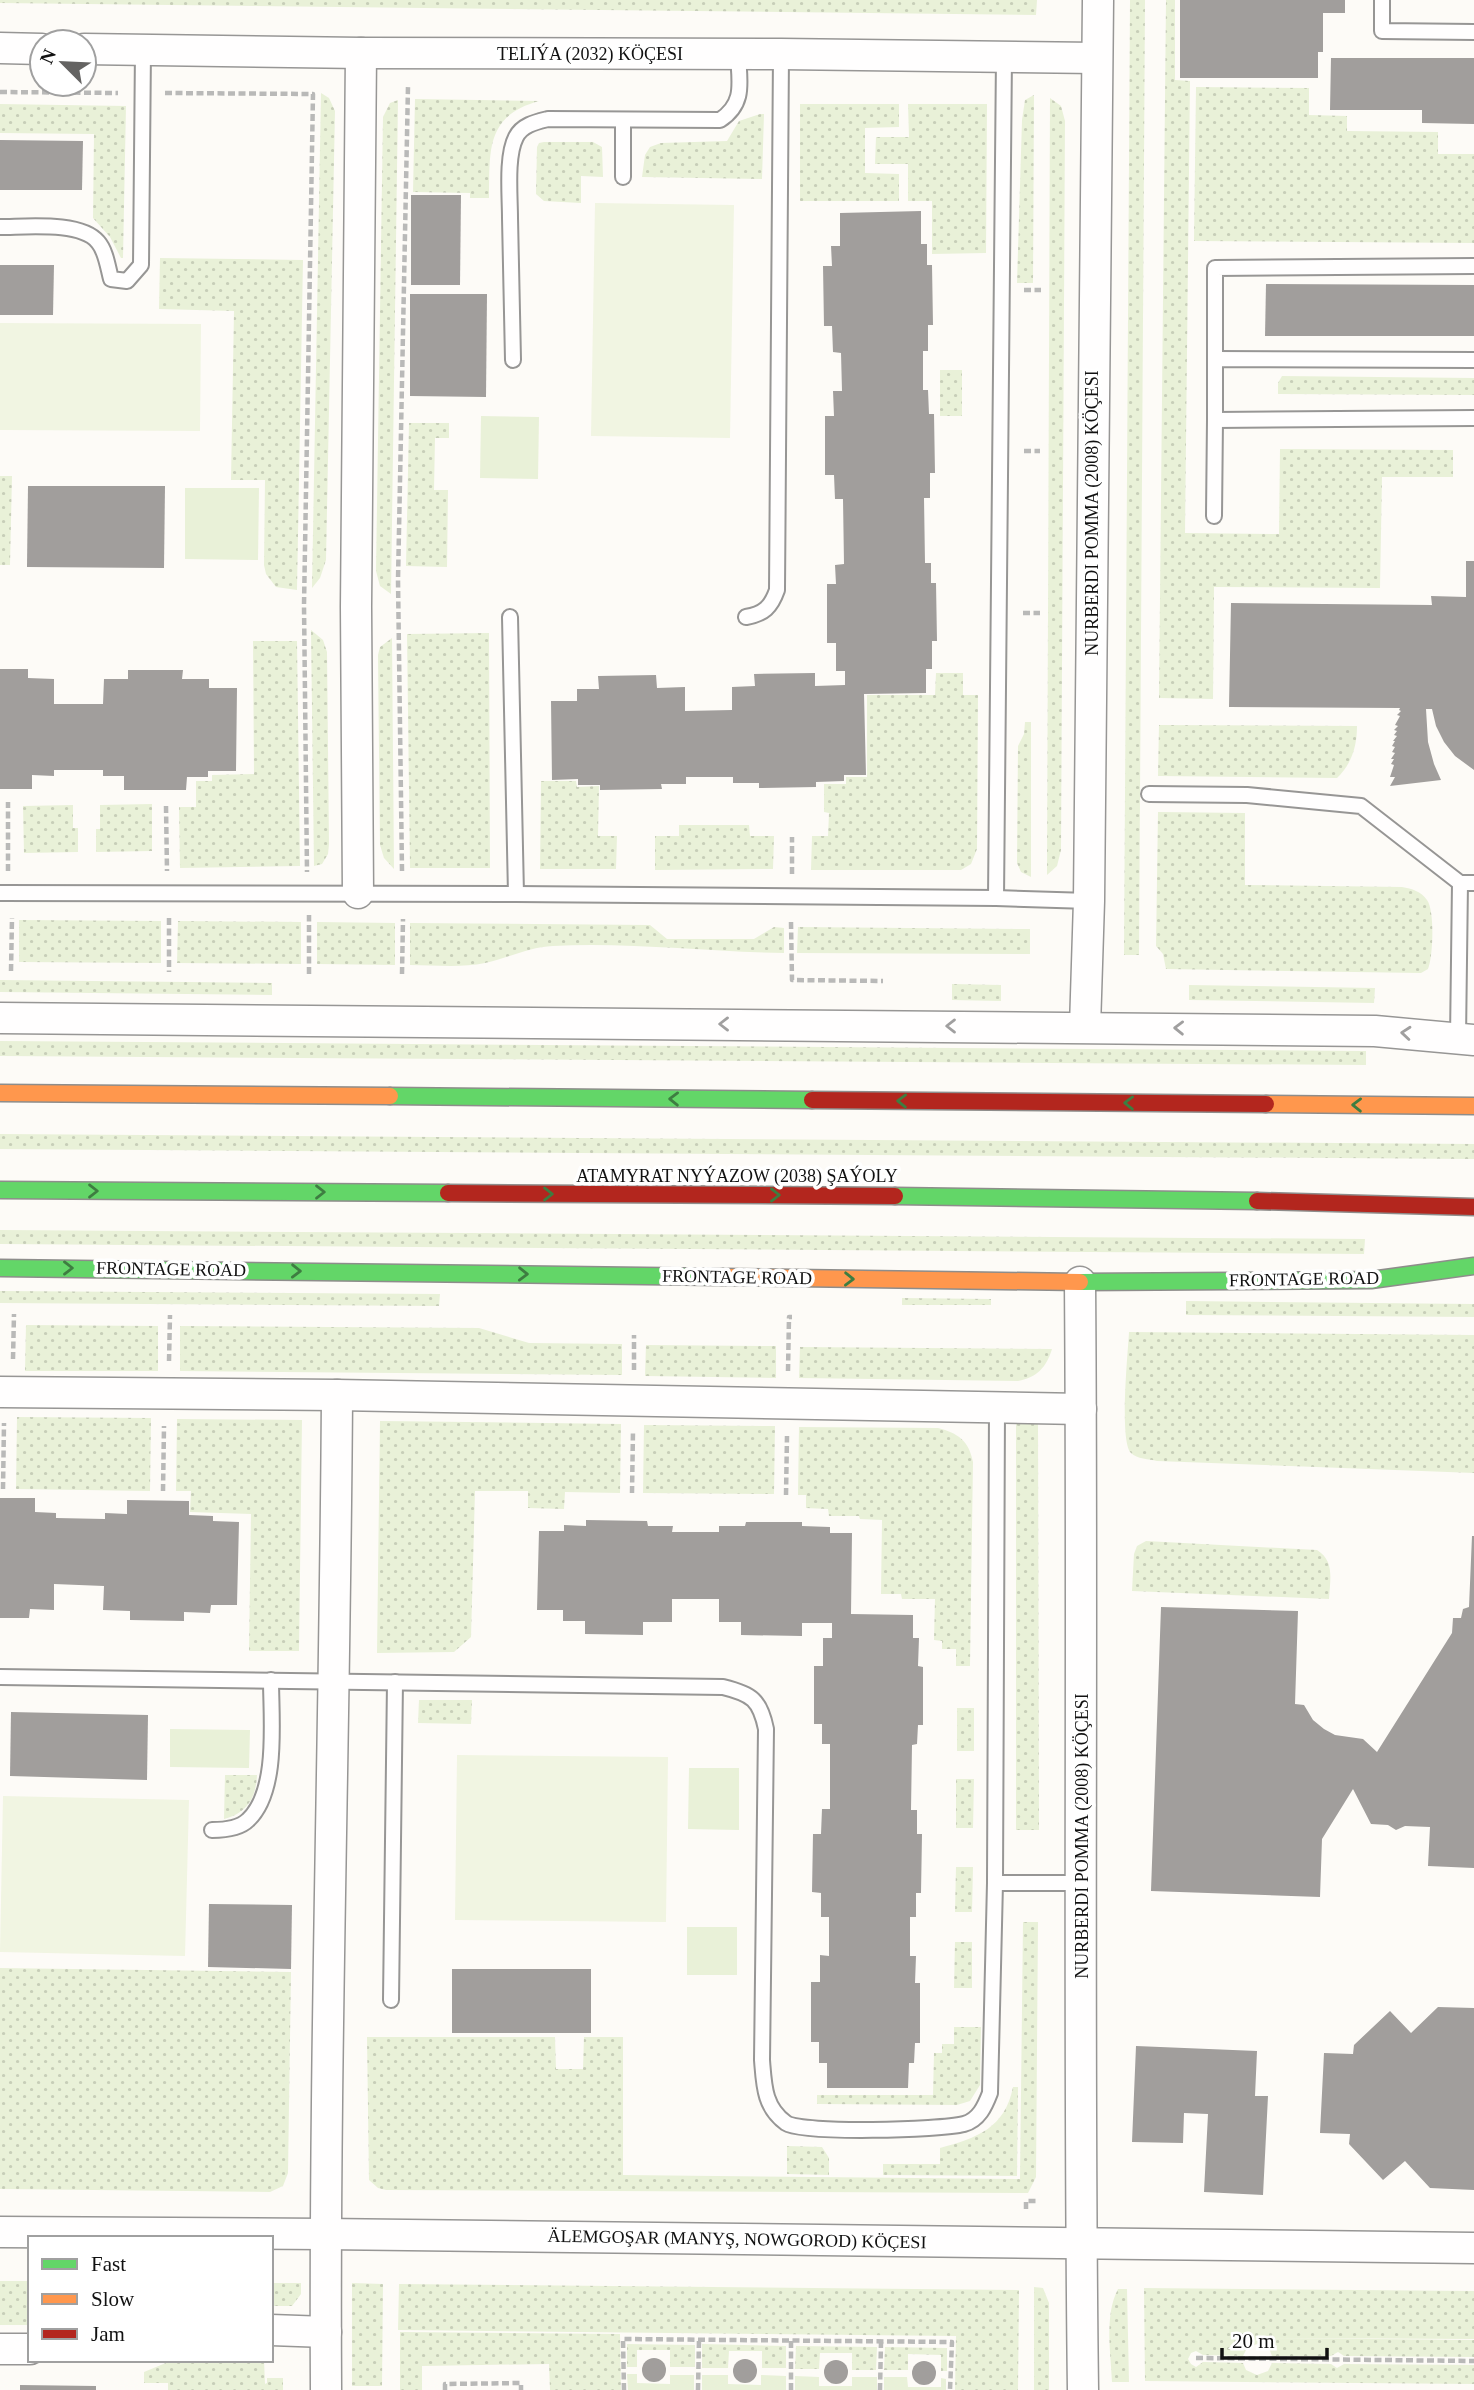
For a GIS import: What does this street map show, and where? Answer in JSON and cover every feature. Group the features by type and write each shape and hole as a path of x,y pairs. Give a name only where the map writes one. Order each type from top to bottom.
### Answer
{"main road":[{"path":"0,1093 1474,1107"},
{"name":"ATAMYRAT NYÝAZOW (2038) ŞAÝOLY","path":"0,1190 1081,1197 1474,1207"},
{"name":"FRONTAGE ROAD","path":"0,1268 1080,1282 1371,1280 1474,1266"}],"street":[{"name":"NURBERDI POMMA (2008) KÖÇESI","path":"1085,1027 1089,901 1098,0"},
{"path":"0,48 28,48"},
{"name":"TELIÝA (2032) KÖÇESI","path":"98,49 1096,58"},
{"path":"358,893 356,607 361,53"},
{"path":"0,1018 1376,1031 1466,1039"},
{"name":"NURBERDI POMMA (2008) KÖÇESI","path":"1080,1282 1083,2390"},
{"path":"0,1392 337,1395 1081,1409"},
{"path":"326,2390 325,2234 337,1395"},
{"name":"ÄLEMGOŞAR (MANYŞ, NOWGOROD) KÖÇESI","path":"0,2232 1474,2248"},
{"path":"273,2330 326,2332"},
{"path":"0,2349 28,2349"}],"lane":[{"path":"1382,0 1382,31 1474,32"},
{"path":"0,227 68,228 84,232 99,242 111,279 127,281 141,265 143,49"},
{"path":"513,360 511,153 521,129 548,119 720,120 732,112 739,97 738,54"},
{"path":"746,617 760,615 772,604 777,590 781,54"},
{"path":"996,898 1004,56"},
{"path":"623,120 623,177"},
{"path":"1214,516 1215,268 1474,266"},
{"path":"1215,359 1474,360"},
{"path":"1215,420 1474,418"},
{"path":"510,617 516,894"},
{"path":"1149,794 1247,795 1361,806 1467,883 1466,1039"},
{"path":"0,893 516,894 1089,901"},
{"path":"0,1677 723,1687 741,1692 762,1709 766,1729 762,2060 765,2097 776,2114 789,2125 811,2129 928,2128 966,2123 984,2111 990,2093 995,1883 997,1408"},
{"path":"212,1830 238,1826 248,1820 260,1803 271,1760 271,1680"},
{"path":"391,2000 395,1682"},
{"path":"995,1883 1082,1883"}],"path":[{"path":"0,92 121,93"},
{"path":"402,876 398,580 408,92"},
{"path":"170,93 313,94 304,605 307,873"},
{"path":"8,802 8,873"},
{"path":"166,806 167,873"},
{"path":"792,837 792,880"},
{"path":"11,971 12,913"},
{"path":"169,914 169,972"},
{"path":"309,915 309,974"},
{"path":"402,916 402,974"},
{"path":"791,918 792,980 883,981"},
{"path":"1026,2209 1026,2201 1039,2201"},
{"path":"624,2390 623,2339 952,2342 950,2390"},
{"path":"698,2390 699,2339"},
{"path":"791,2341 791,2390"},
{"path":"880,2390 881,2342"},
{"path":"1196,2358 1474,2361"},
{"path":"445,2390 445,2384 521,2383 521,2390"}],"green space":[{"path":"0,0 1037,0 1036,15 0,3"},
{"path":"1130,0 1145,0 1139,955 1124,955"},
{"path":"1166,0 1175,0 1175,80 1190,81 1185,533 1279,534 1280,449 1453,450 1453,477 1382,477 1380,588 1214,587 1213,699 1159,698"},
{"path":"1196,87 1309,88 1309,115 1347,116 1347,131 1438,132 1438,154 1474,154 1474,243 1194,241"},
{"path":"321,93 329,98 335,111 326,560 320,578 312,588"},
{"path":"1034,95 1033,283 1017,283 1022,120 1025,100"},
{"path":"1050,98 1061,106 1065,121 1061,850 1057,866 1047,875"},
{"path":"415,99 539,101 521,108 500,126 491,151 489,198 470,198 470,193 413,192"},
{"path":"398,100 391,594 380,586 376,571 383,117 390,103"},
{"path":"0,104 126,106 123,258 110,237 93,218 94,134 0,133"},
{"path":"800,104 899,104 899,127 865,128 865,173 899,174 899,201 800,201"},
{"path":"908,104 987,104 986,253 932,254 932,201 908,201 908,164 875,164 876,137 909,137"},
{"path":"764,114 762,179 642,177 645,155 650,147 661,143 727,141 739,121"},
{"path":"544,142 593,142 602,147 603,177 581,176 581,203 544,201 536,194 537,147"},
{"path":"595,203 734,205 730,438 591,436"},
{"path":"160,258 303,260 297,590 276,587 266,574 265,480 231,480 234,311 159,309"},
{"path":"0,323 201,324 200,431 0,430"},
{"path":"940,370 962,370 962,416 940,416"},
{"path":"1282,376 1474,378 1474,395 1278,394 1278,383"},
{"path":"481,416 539,417 538,479 480,478"},
{"path":"409,423 449,423 449,438 435,438 434,490 448,490 447,567 406,566"},
{"path":"0,476 12,476 10,565 0,565"},
{"path":"185,488 259,488 258,560 185,559"},
{"path":"311,630 323,640 327,652 329,844 328,854 322,864 314,866"},
{"path":"489,633 490,868 410,868 407,634"},
{"path":"392,638 394,869 384,858 380,845 378,655 380,647"},
{"path":"253,641 297,641 300,866 180,868 179,807 196,807 196,781 212,781 212,775 254,774"},
{"path":"936,673 963,673 963,695 978,695 977,849 971,864 961,870 811,870 812,836 828,836 829,813 824,812 824,784 846,784 846,777 867,777 867,695 935,695"},
{"path":"1025,722 1031,722 1031,877 1021,872 1017,863 1018,746 1024,734"},
{"path":"1159,725 1357,726 1353,754 1337,778 1158,776"},
{"path":"541,781 576,781 577,787 599,786 598,836 617,836 616,869 540,869"},
{"path":"152,804 152,851 96,852 100,805"},
{"path":"73,805 73,828 78,828 78,852 24,853 23,806"},
{"path":"1158,812 1245,813 1245,885 1402,887 1419,892 1427,900 1431,914 1432,945 1428,969 1421,973 1166,969 1163,954 1156,946"},
{"path":"679,825 749,825 750,836 774,836 773,869 655,870 655,836 679,836"},
{"path":"19,920 161,921 161,963 19,962"},
{"path":"178,921 301,922 301,964 177,963"},
{"path":"317,922 395,923 395,965 317,964"},
{"path":"410,923 650,925 667,939 754,939 774,927 784,928 784,953 611,945 553,946 535,948 476,965 410,965"},
{"path":"798,927 1030,929 1030,954 797,953"},
{"path":"0,980 272,983 272,995 0,992"},
{"path":"952,984 1001,985 1001,1001 952,1000"},
{"path":"1189,985 1375,988 1374,1003 1189,1000"},
{"path":"0,1041 1366,1051 1366,1065 0,1056"},
{"path":"0,1134 1474,1144 1474,1159 0,1149"},
{"path":"0,1230 1365,1239 1364,1254 0,1244"},
{"path":"0,1291 440,1294 439,1306 0,1303"},
{"path":"902,1298 991,1299 991,1305 902,1305"},
{"path":"1186,1301 1474,1304 1474,1317 1186,1315"},
{"path":"26,1325 158,1326 158,1371 25,1371"},
{"path":"180,1326 479,1328 529,1343 622,1344 622,1375 180,1371"},
{"path":"1129,1332 1474,1335 1474,1473 1157,1461 1136,1456 1127,1445 1125,1432"},
{"path":"646,1345 776,1346 776,1378 645,1376"},
{"path":"800,1347 1052,1349 1040,1371 1018,1381 799,1378"},
{"path":"17,1417 151,1418 150,1491 16,1489"},
{"path":"177,1419 302,1420 299,1651 249,1651 251,1514 190,1512 191,1491 176,1491"},
{"path":"380,1421 621,1424 620,1493 565,1492 564,1509 528,1508 528,1491 475,1491 471,1637 454,1652 377,1653"},
{"path":"1016,1423 1038,1423 1039,1830 1016,1830"},
{"path":"644,1425 775,1426 774,1494 643,1493"},
{"path":"799,1427 938,1428 957,1435 965,1443 973,1462 970,1666 956,1666 956,1649 942,1649 942,1641 934,1640 935,1599 902,1599 901,1594 881,1594 882,1520 860,1519 859,1516 829,1516 828,1509 806,1508 806,1495 798,1495"},
{"path":"1146,1541 1317,1550 1323,1554 1329,1565 1329,1599 1132,1591 1134,1554 1137,1546"},
{"path":"419,1700 472,1700 471,1724 418,1723"},
{"path":"957,1708 974,1708 974,1751 957,1751"},
{"path":"170,1729 250,1730 249,1768 170,1767"},
{"path":"457,1755 668,1757 666,1922 455,1920"},
{"path":"689,1768 739,1768 739,1830 688,1829"},
{"path":"225,1775 257,1775 255,1791 249,1803 239,1813 224,1819"},
{"path":"956,1779 974,1779 973,1828 956,1828"},
{"path":"3,1796 189,1800 185,1956 0,1952"},
{"path":"956,1867 973,1867 972,1912 955,1912"},
{"path":"1023,1922 1038,1922 1036,2177 1028,2193 386,2190 378,2188 369,2180 367,2037 555,2037 556,2069 583,2069 584,2037 623,2037 623,2175 1020,2179"},
{"path":"687,1927 737,1927 737,1975 687,1975"},
{"path":"955,1942 972,1942 972,1988 954,1988"},
{"path":"0,1968 291,1972 288,2173 283,2186 270,2192 0,2189"},
{"path":"954,2027 981,2027 980,2085 970,2101 957,2105 817,2104 817,2095 933,2095 934,2053 942,2053 942,2044 954,2044"},
{"path":"1013,2087 1018,2087 1017,2176 883,2175 883,2164 940,2164 940,2148 977,2135 996,2122 1009,2101"},
{"path":"787,2146 822,2147 829,2158 829,2175 787,2174"},
{"path":"0,2281 28,2281 28,2325 0,2325"},
{"path":"273,2283 301,2283 301,2294 292,2306 273,2306"},
{"path":"352,2283 383,2284 382,2386 352,2386"},
{"path":"399,2284 1019,2290 1018,2390 955,2390 956,2336 398,2330"},
{"path":"1034,2287 1043,2288 1049,2303 1049,2390 1034,2390"},
{"path":"1144,2288 1474,2291 1474,2339 1259,2338 1474,2340 1474,2357 1344,2356 1338,2352 1331,2356 1272,2356 1269,2348 1257,2344 1247,2348 1243,2356 1203,2355 1196,2351 1191,2353 1188,2359 1196,2367 1203,2362 1243,2363 1246,2370 1257,2375 1268,2371 1272,2363 1331,2364 1337,2368 1344,2364 1474,2365 1474,2384 1145,2381"},
{"path":"1118,2289 1127,2289 1129,2382 1112,2382 1110,2323"},
{"path":"400,2332 620,2334 621,2390 550,2390 549,2364 422,2366 422,2390 400,2390"},
{"path":"627,2344 695,2345 695,2367 670,2367 670,2350 637,2350 637,2367 627,2367"},
{"path":"702,2344 786,2346 786,2368 762,2368 762,2351 729,2351 728,2368 702,2368"},
{"path":"796,2346 877,2347 876,2370 852,2370 852,2353 820,2353 819,2369 795,2369"},
{"path":"885,2347 947,2348 947,2371 941,2371 941,2355 908,2354 908,2370 884,2370"},
{"path":"168,2362 264,2362 265,2384 267,2378 283,2378 283,2390 168,2390 168,2383 144,2383 144,2372"},
{"path":"627,2374 637,2374 637,2383 670,2384 670,2375 694,2375 694,2390 628,2390"},
{"path":"702,2375 728,2375 728,2384 761,2385 761,2375 786,2376 786,2390 702,2390"},
{"path":"795,2376 819,2377 819,2386 852,2386 852,2377 877,2377 877,2390 795,2390"},
{"path":"884,2377 907,2377 908,2387 941,2387 941,2378 946,2379 946,2390 884,2390"}],"building":[{"path":"1180,0 1345,0 1345,13 1323,13 1323,52 1318,52 1318,78 1180,78"},
{"path":"1331,58 1474,58 1474,124 1422,123 1422,110 1330,110"},
{"path":"0,140 83,141 82,190 0,190"},
{"path":"411,195 461,195 460,285 411,285"},
{"path":"921,211 921,244 927,244 927,265 932,265 933,325 928,325 928,351 923,351 923,390 928,390 929,414 934,414 935,473 930,473 930,498 924,498 925,563 931,563 931,583 936,583 937,641 932,641 932,669 926,669 926,693 864,694 866,775 844,775 844,781 816,782 816,787 759,788 759,783 733,783 733,777 686,777 686,784 661,784 662,789 600,790 600,785 578,785 578,779 552,780 551,701 577,701 577,689 599,689 598,676 656,675 657,688 685,687 685,711 732,710 732,687 755,686 754,674 815,673 815,686 845,685 845,671 836,671 836,643 827,643 827,584 836,584 835,565 844,564 843,499 835,499 834,475 825,475 825,416 834,416 833,391 842,391 841,353 833,352 832,326 824,326 823,266 832,266 831,246 840,246 840,213"},
{"path":"0,265 54,265 53,315 0,315"},
{"path":"1266,284 1474,285 1474,336 1265,336"},
{"path":"410,294 487,294 486,397 410,396"},
{"path":"28,486 165,486 164,568 27,567"},
{"path":"1466,561 1474,561 1474,770 1455,756 1444,742 1432,709 1426,709 1428,742 1441,780 1390,786 1395,777 1390,777 1394,765 1391,764 1394,759 1391,759 1395,753 1392,752 1395,747 1392,746 1397,736 1394,735 1397,731 1394,730 1398,726 1395,725 1400,716 1397,715 1401,711 1400,708 1229,707 1231,603 1432,605 1431,596 1466,597"},
{"path":"0,669 28,669 28,678 54,679 54,704 103,704 104,679 128,679 128,670 183,670 182,679 209,679 209,688 237,688 236,771 208,771 208,777 187,777 186,790 124,790 124,776 103,776 103,770 54,770 54,776 32,775 32,789 0,789"},
{"path":"0,1498 35,1498 35,1512 56,1513 56,1518 105,1519 105,1513 127,1514 127,1500 189,1501 189,1515 213,1516 213,1521 239,1522 237,1605 211,1605 210,1613 184,1612 184,1621 130,1620 130,1611 103,1610 104,1586 54,1584 54,1610 30,1609 29,1618 0,1618"},
{"path":"586,1520 647,1521 648,1526 673,1526 672,1532 719,1532 719,1526 745,1526 746,1522 802,1522 802,1526 830,1527 830,1533 852,1533 851,1614 913,1615 913,1638 919,1638 918,1666 923,1667 923,1725 918,1725 917,1744 912,1745 911,1810 917,1810 917,1834 922,1834 921,1893 916,1893 916,1917 910,1917 910,1956 916,1956 915,1983 920,1983 920,2043 915,2043 914,2063 909,2063 908,2088 827,2088 827,2063 819,2063 819,2042 811,2042 811,1982 820,1982 820,1955 829,1956 829,1917 821,1917 821,1893 812,1892 813,1834 821,1834 822,1809 830,1809 830,1744 822,1744 822,1724 814,1724 814,1666 823,1666 823,1638 832,1638 832,1623 802,1623 802,1636 741,1635 741,1622 719,1622 719,1599 672,1599 672,1622 643,1622 643,1635 585,1634 585,1621 563,1621 563,1610 537,1610 539,1531 564,1531 564,1525 586,1526"},
{"path":"1472,1536 1474,1868 1428,1866 1430,1827 1405,1826 1396,1830 1388,1825 1371,1824 1353,1789 1322,1839 1320,1897 1151,1891 1161,1607 1298,1611 1295,1704 1304,1705 1313,1720 1324,1729 1335,1735 1363,1739 1377,1752 1452,1633 1453,1618 1461,1618 1463,1609 1469,1607"},
{"path":"11,1712 148,1715 147,1780 10,1776"},
{"path":"209,1904 292,1905 291,1969 208,1967"},
{"path":"452,1969 591,1969 591,2033 452,2033"},
{"path":"1438,2007 1474,2008 1474,2190 1430,2188 1405,2161 1383,2180 1349,2144 1350,2134 1320,2133 1324,2053 1353,2054 1354,2045 1390,2011 1411,2033"},
{"path":"1136,2046 1257,2051 1255,2096 1268,2096 1263,2195 1204,2192 1208,2114 1184,2113 1183,2143 1132,2142"},
{"path":"654,2358 665,2365 666,2370 659,2381 654,2382 643,2375 642,2370 649,2359"},
{"path":"745,2359 753,2363 757,2371 753,2379 745,2383 737,2379 733,2371 737,2363"},
{"path":"836,2360 844,2364 848,2372 844,2380 836,2384 828,2380 824,2372 828,2364"},
{"path":"924,2361 932,2365 936,2373 932,2381 924,2385 916,2381 912,2373 916,2365"},
{"path":"20,2385 96,2386 96,2390 20,2390"}],"traffic: fast":[{"path":"390,1096 812,1100"},
{"path":"0,1190 448,1193"},
{"path":"895,1196 1257,1201"},
{"path":"1080,1282 1371,1280 1474,1266"},
{"path":"0,1268 722,1277"}],"traffic: slow":[{"path":"0,1093 390,1096"},
{"path":"1266,1104 1474,1106"},
{"path":"722,1277 1080,1282"}],"traffic: jam":[{"path":"812,1100 1266,1104"},
{"path":"448,1193 895,1196"},
{"path":"1257,1201 1474,1207"}]}
